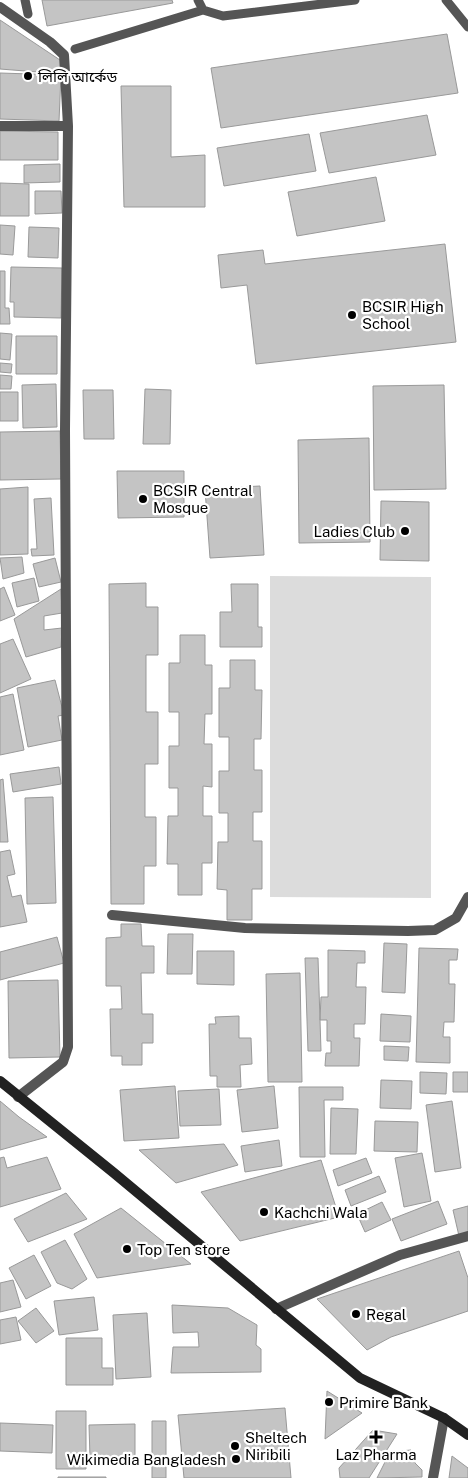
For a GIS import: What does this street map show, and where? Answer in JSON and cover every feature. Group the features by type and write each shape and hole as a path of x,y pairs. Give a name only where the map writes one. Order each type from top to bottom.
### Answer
{"street":[{"path":"0,7 50,42 64,55 68,126 65,430 68,1047 63,1062 18,1096"},
{"path":"0,126 68,126"},
{"path":"112,915 245,928 435,930 456,918 468,897"},
{"path":"0,1081 360,1378 444,1418 468,1435"},
{"path":"276,1308 400,1255 468,1236"},
{"path":"433,1478 444,1418"}],"lane":[{"path":"25,0 28,14"},
{"path":"198,0 203,10"},
{"path":"75,48 203,10 223,16 355,0"},
{"path":"446,0 468,27"}],"shaded area":[{"path":"270,576 431,577 431,898 270,897"}],"building":[{"path":"42,0 172,0 173,3 47,26"},
{"path":"0,20 63,62 63,74 0,69"},
{"path":"447,34 458,93 221,128 211,68"},
{"path":"0,73 61,75 59,121 0,119"},
{"path":"121,86 171,86 171,157 205,155 205,207 124,207"},
{"path":"427,115 436,155 329,173 320,133"},
{"path":"0,131 58,132 58,160 0,160"},
{"path":"309,134 316,171 224,186 217,148"},
{"path":"60,164 60,182 24,183 24,165"},
{"path":"376,177 385,221 297,236 288,192"},
{"path":"0,183 29,184 29,216 0,216"},
{"path":"35,191 61,191 62,213 35,214"},
{"path":"0,225 15,226 13,255 0,254"},
{"path":"29,227 59,228 58,258 28,257"},
{"name":"BCSIR High School","path":"445,244 456,342 256,364 247,285 221,288 218,255 263,250 265,264"},
{"path":"11,267 62,268 61,318 14,317 14,302 10,302"},
{"path":"0,271 5,271 5,308 9,308 10,324 0,324"},
{"path":"0,333 12,334 10,360 0,359"},
{"path":"16,336 57,336 57,374 16,374"},
{"path":"0,363 12,364 11,373 0,372"},
{"path":"0,375 12,376 11,389 0,389"},
{"path":"56,384 57,427 23,428 22,385"},
{"path":"444,385 446,489 374,490 373,386"},
{"path":"145,389 171,390 170,444 143,444"},
{"path":"83,390 113,390 114,439 84,439"},
{"path":"0,392 18,392 18,421 0,421"},
{"path":"60,431 61,479 0,480 0,432"},
{"path":"369,438 370,542 299,543 298,440"},
{"path":"117,471 184,471 184,517 118,518"},
{"path":"260,486 264,555 210,558 205,489"},
{"path":"28,487 28,554 0,555 0,489"},
{"path":"51,498 54,555 32,556 31,549 37,549 34,499"},
{"name":"Ladies Club","path":"381,501 429,502 429,561 380,560"},
{"path":"22,557 24,573 3,579 0,558"},
{"path":"55,558 61,582 39,587 33,564"},
{"path":"34,578 39,601 17,607 12,583"},
{"path":"146,583 146,607 158,607 158,655 146,655 146,712 158,712 158,764 145,764 145,817 156,817 156,866 144,866 144,904 111,904 109,584"},
{"path":"231,584 258,584 258,627 262,627 262,647 220,647 220,612 232,612"},
{"path":"4,587 15,615 0,621 0,589"},
{"path":"61,589 62,613 44,616 44,630 62,628 61,647 26,657 14,619"},
{"path":"180,635 205,635 205,665 212,665 212,714 205,714 204,744 212,744 212,787 203,786 203,816 212,816 212,863 202,863 202,895 178,895 178,864 167,864 168,816 178,816 178,788 169,788 169,746 179,746 179,712 169,712 169,663 180,663"},
{"path":"13,639 31,679 0,693 0,644"},
{"path":"230,660 255,660 255,690 262,690 261,739 254,739 254,770 262,770 262,812 253,812 253,841 262,841 262,889 252,889 252,920 227,920 227,890 217,889 218,842 228,842 228,813 219,813 219,771 229,771 229,737 219,737 219,688 230,688"},
{"path":"55,680 64,715 58,716 62,740 28,747 17,688"},
{"path":"13,694 24,750 0,755 0,697"},
{"path":"59,767 61,784 13,792 10,774"},
{"path":"3,779 8,842 0,842 0,780"},
{"path":"53,797 56,903 27,904 25,798"},
{"path":"10,850 15,874 7,876 12,897 21,895 27,922 0,927 0,852"},
{"path":"121,924 141,924 142,946 154,946 154,973 141,973 142,1014 153,1014 153,1043 142,1043 142,1065 122,1065 122,1056 111,1056 110,1009 122,1009 121,986 106,986 106,938 121,937"},
{"path":"168,934 193,934 192,974 167,974"},
{"path":"57,937 64,963 0,980 0,952"},
{"path":"384,943 407,944 405,993 382,992"},
{"path":"419,948 458,949 457,960 449,960 449,984 455,984 454,1022 444,1022 443,1037 450,1037 450,1063 416,1062"},
{"path":"328,950 365,951 365,963 357,963 356,987 366,987 365,1024 354,1024 354,1038 360,1038 359,1066 325,1066 326,1053 331,1053 331,1041 327,1041 327,1020 320,1020 321,997 328,997"},
{"path":"197,951 234,951 234,985 197,984"},
{"path":"305,958 318,958 321,1051 308,1051"},
{"path":"300,973 302,1082 268,1082 266,974"},
{"path":"58,980 60,1057 9,1058 8,981"},
{"path":"381,1014 411,1016 410,1042 380,1041"},
{"path":"239,1016 239,1038 251,1038 252,1064 240,1065 241,1087 217,1087 217,1076 210,1076 209,1024 216,1024 215,1017"},
{"path":"384,1046 409,1047 408,1061 384,1060"},
{"path":"420,1072 447,1073 446,1094 420,1093"},
{"path":"453,1072 468,1072 468,1092 453,1092"},
{"path":"381,1080 412,1081 411,1109 380,1108"},
{"path":"175,1086 179,1138 124,1141 120,1090"},
{"path":"274,1086 278,1128 242,1132 237,1090"},
{"path":"299,1087 343,1087 343,1100 324,1100 325,1157 300,1157"},
{"path":"219,1089 221,1125 180,1126 178,1091"},
{"path":"0,1101 19,1117 47,1137 0,1150"},
{"path":"452,1101 461,1168 435,1172 426,1105"},
{"path":"331,1108 358,1109 356,1154 330,1154"},
{"path":"375,1121 418,1122 417,1152 374,1151"},
{"path":"279,1140 282,1166 245,1172 241,1146"},
{"path":"224,1144 238,1165 176,1183 139,1150"},
{"path":"422,1153 431,1201 404,1207 395,1158"},
{"path":"4,1157 7,1168 47,1157 61,1189 0,1207 0,1158"},
{"path":"366,1158 372,1173 338,1186 333,1170"},
{"path":"321,1160 339,1217 240,1241 201,1192"},
{"path":"379,1176 386,1192 351,1206 345,1190"},
{"path":"66,1193 87,1219 28,1242 14,1219"},
{"path":"438,1201 447,1224 401,1241 392,1219"},
{"path":"382,1202 391,1220 365,1232 357,1214"},
{"path":"468,1206 468,1233 459,1236 453,1210"},
{"name":"Top Ten store","path":"121,1208 191,1264 97,1278 74,1234"},
{"path":"65,1240 87,1279 72,1289 57,1283 41,1252"},
{"path":"459,1251 468,1278 468,1311 391,1337 367,1350 317,1299"},
{"path":"34,1255 51,1286 26,1299 9,1268"},
{"path":"13,1280 21,1307 0,1312 0,1283"},
{"path":"94,1297 98,1330 59,1335 54,1301"},
{"path":"172,1305 228,1308 257,1325 256,1345 261,1349 261,1372 171,1373 173,1347 199,1347 198,1332 173,1333"},
{"path":"36,1308 54,1331 36,1343 18,1321"},
{"path":"147,1313 151,1377 116,1379 113,1315"},
{"path":"16,1317 21,1340 0,1344 0,1320"},
{"path":"66,1338 102,1338 102,1368 113,1368 113,1385 66,1385"},
{"path":"327,1391 362,1413 325,1439"},
{"name":"Sheltech Niribili","path":"285,1408 291,1478 184,1478 178,1415"},
{"path":"56,1411 86,1411 86,1469 56,1469"},
{"path":"152,1421 166,1421 166,1478 152,1478"},
{"path":"0,1423 53,1425 52,1453 0,1451"},
{"path":"135,1424 135,1457 90,1458 89,1425"},
{"path":"373,1430 397,1434 369,1478 340,1478 339,1468"},
{"path":"411,1450 415,1463 422,1470 422,1477 377,1478 390,1452"},
{"path":"452,1456 468,1468 468,1478 449,1478"},
{"path":"106,1477 106,1478 58,1478"}],"place":[{"name":"লিলি আর্কেড","path":"28,76"},
{"name":"BCSIR High School","path":"352,315"},
{"name":"BCSIR Central Mosque","path":"143,499"},
{"name":"Ladies Club","path":"405,531"},
{"name":"Kachchi Wala","path":"264,1212"},
{"name":"Top Ten store","path":"127,1249"},
{"name":"Regal","path":"356,1314"},
{"name":"Primire Bank","path":"329,1402"},
{"name":"Laz Pharma","path":"376,1437"},
{"name":"Sheltech Niribili","path":"235,1446"},
{"name":"Wikimedia Bangladesh","path":"236,1459"}]}
